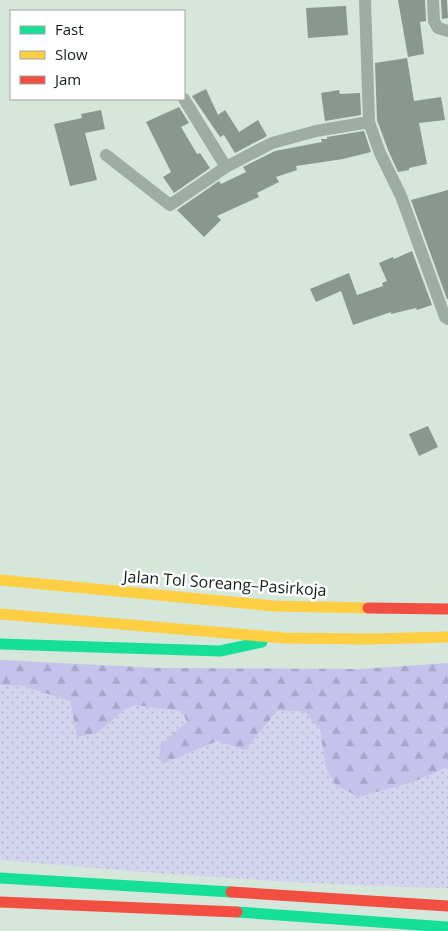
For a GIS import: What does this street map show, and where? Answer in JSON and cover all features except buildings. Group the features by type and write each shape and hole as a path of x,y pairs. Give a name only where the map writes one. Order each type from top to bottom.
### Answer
{"highway":[{"name":"Jalan Tol Soreang–Pasirkoja","path":"0,580 274,606 448,609"},
{"path":"0,614 285,638 368,639 448,637"},
{"path":"0,644 220,652 285,638"},
{"path":"0,878 448,906"},
{"path":"0,902 212,910 448,927"}],"street":[{"path":"365,0 369,122 380,153 402,196 445,317 448,319"},
{"path":"433,0 434,22 438,28 448,31"},
{"path":"185,100 226,167"},
{"path":"106,155 170,205 226,167 272,144 316,131 369,122"}],"shaded area":[{"path":"0,685 23,686 70,701 77,736 98,733 122,711 135,705 182,711 187,722 165,763 217,741 245,750 277,711 291,710 305,713 315,723 323,745 326,768 413,782 448,767 448,888 168,874 0,860"}],"green space":[{"path":"0,660 159,668 361,669 448,663 448,767 413,782 358,797 335,784 326,768 320,730 306,713 299,711 277,711 245,750 217,741 165,763 159,759 161,744 187,722 182,711 135,705 122,711 98,733 77,737 70,701 23,686 0,685"}],"traffic: fast":[{"path":"0,644 220,651 262,642"},
{"path":"0,878 231,892"},
{"path":"237,912 448,927"}],"traffic: slow":[{"path":"0,580 274,606 368,608"},
{"path":"0,614 285,638 368,639 448,637"}],"traffic: jam":[{"path":"368,608 448,609"},
{"path":"231,892 448,906"},
{"path":"0,902 237,912"}]}
